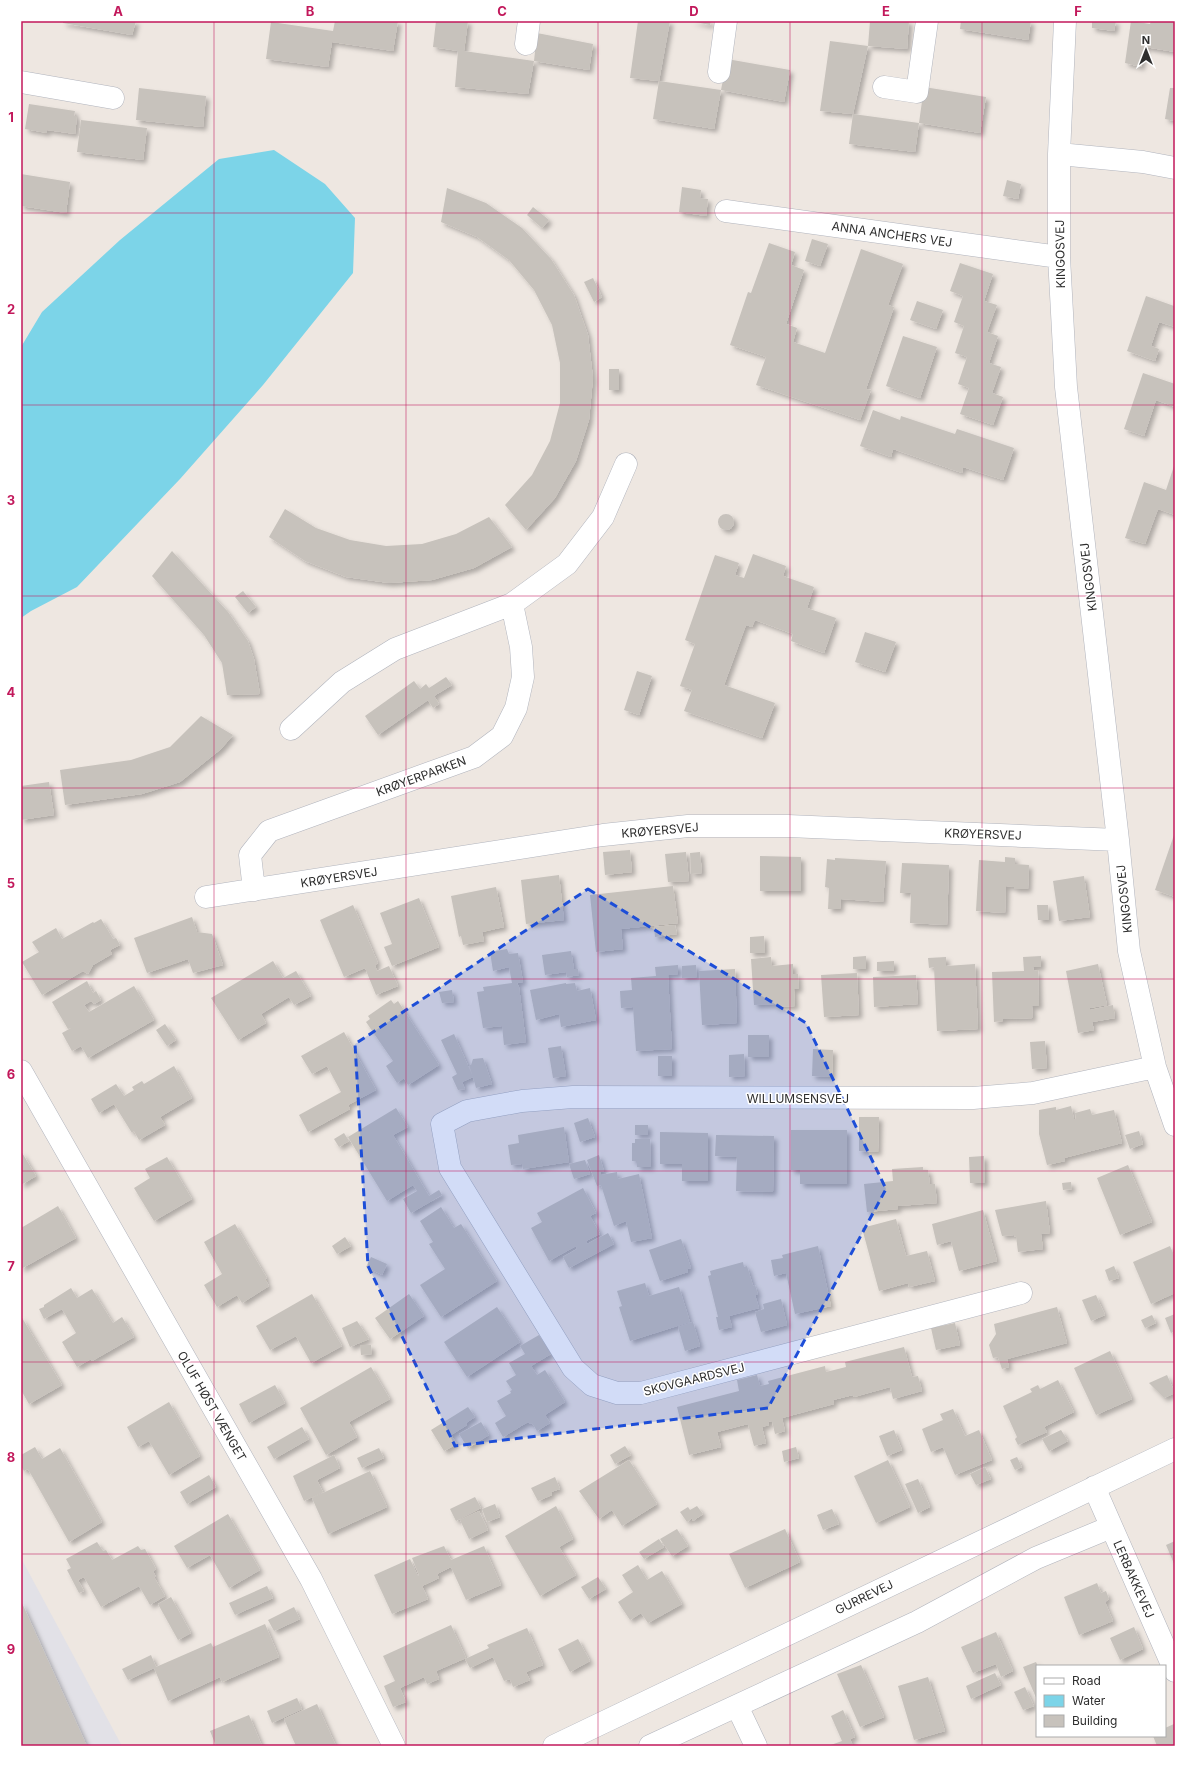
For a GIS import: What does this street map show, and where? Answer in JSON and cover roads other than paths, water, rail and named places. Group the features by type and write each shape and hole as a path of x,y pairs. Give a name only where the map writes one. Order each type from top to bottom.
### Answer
{"street":[{"path":"526,44 529,21"},
{"path":"719,72 726,21"},
{"path":"884,87 916,92 927,21"},
{"name":"KINGOSVEJ","path":"1065,21 1059,154 1059,257 1066,387 1118,840 1129,951 1155,1067 1175,1125"},
{"path":"21,82 113,98"},
{"path":"1059,154 1143,162 1175,168"},
{"name":"ANNA ANCHERS VEJ","path":"726,211 1059,257"},
{"path":"291,728 342,682 395,649 512,604 567,564 603,517 626,464"},
{"name":"KRØYERPARKEN","path":"254,890 250,855 269,831 474,757 502,736 516,708 524,677 521,647 512,604"},
{"name":"KRØYERSVEJ","path":"206,897 603,835 688,826 788,826 1118,840"},
{"name":"WILLUMSENSVEJ","path":"442,1124 467,1111 529,1100 573,1097 973,1098 1033,1093 1155,1067"},
{"name":"OLUF HØST VÆNGET","path":"21,1072 311,1579 394,1746"},
{"name":"SKOVGAARDSVEJ","path":"442,1124 450,1168 573,1368 592,1385 616,1393 641,1393 1021,1293"},
{"name":"GURREVEJ","path":"554,1746 1175,1449"},
{"name":"LERBAKKEVEJ","path":"1094,1487 1175,1671"},
{"path":"650,1746 916,1622 1036,1558 1111,1527"},
{"path":"737,1706 756,1746"}],"water":[{"path":"274,150 325,184 355,218 353,273 263,385 180,479 77,587 31,611 21,618 21,347 42,312 120,240 219,159"}]}
